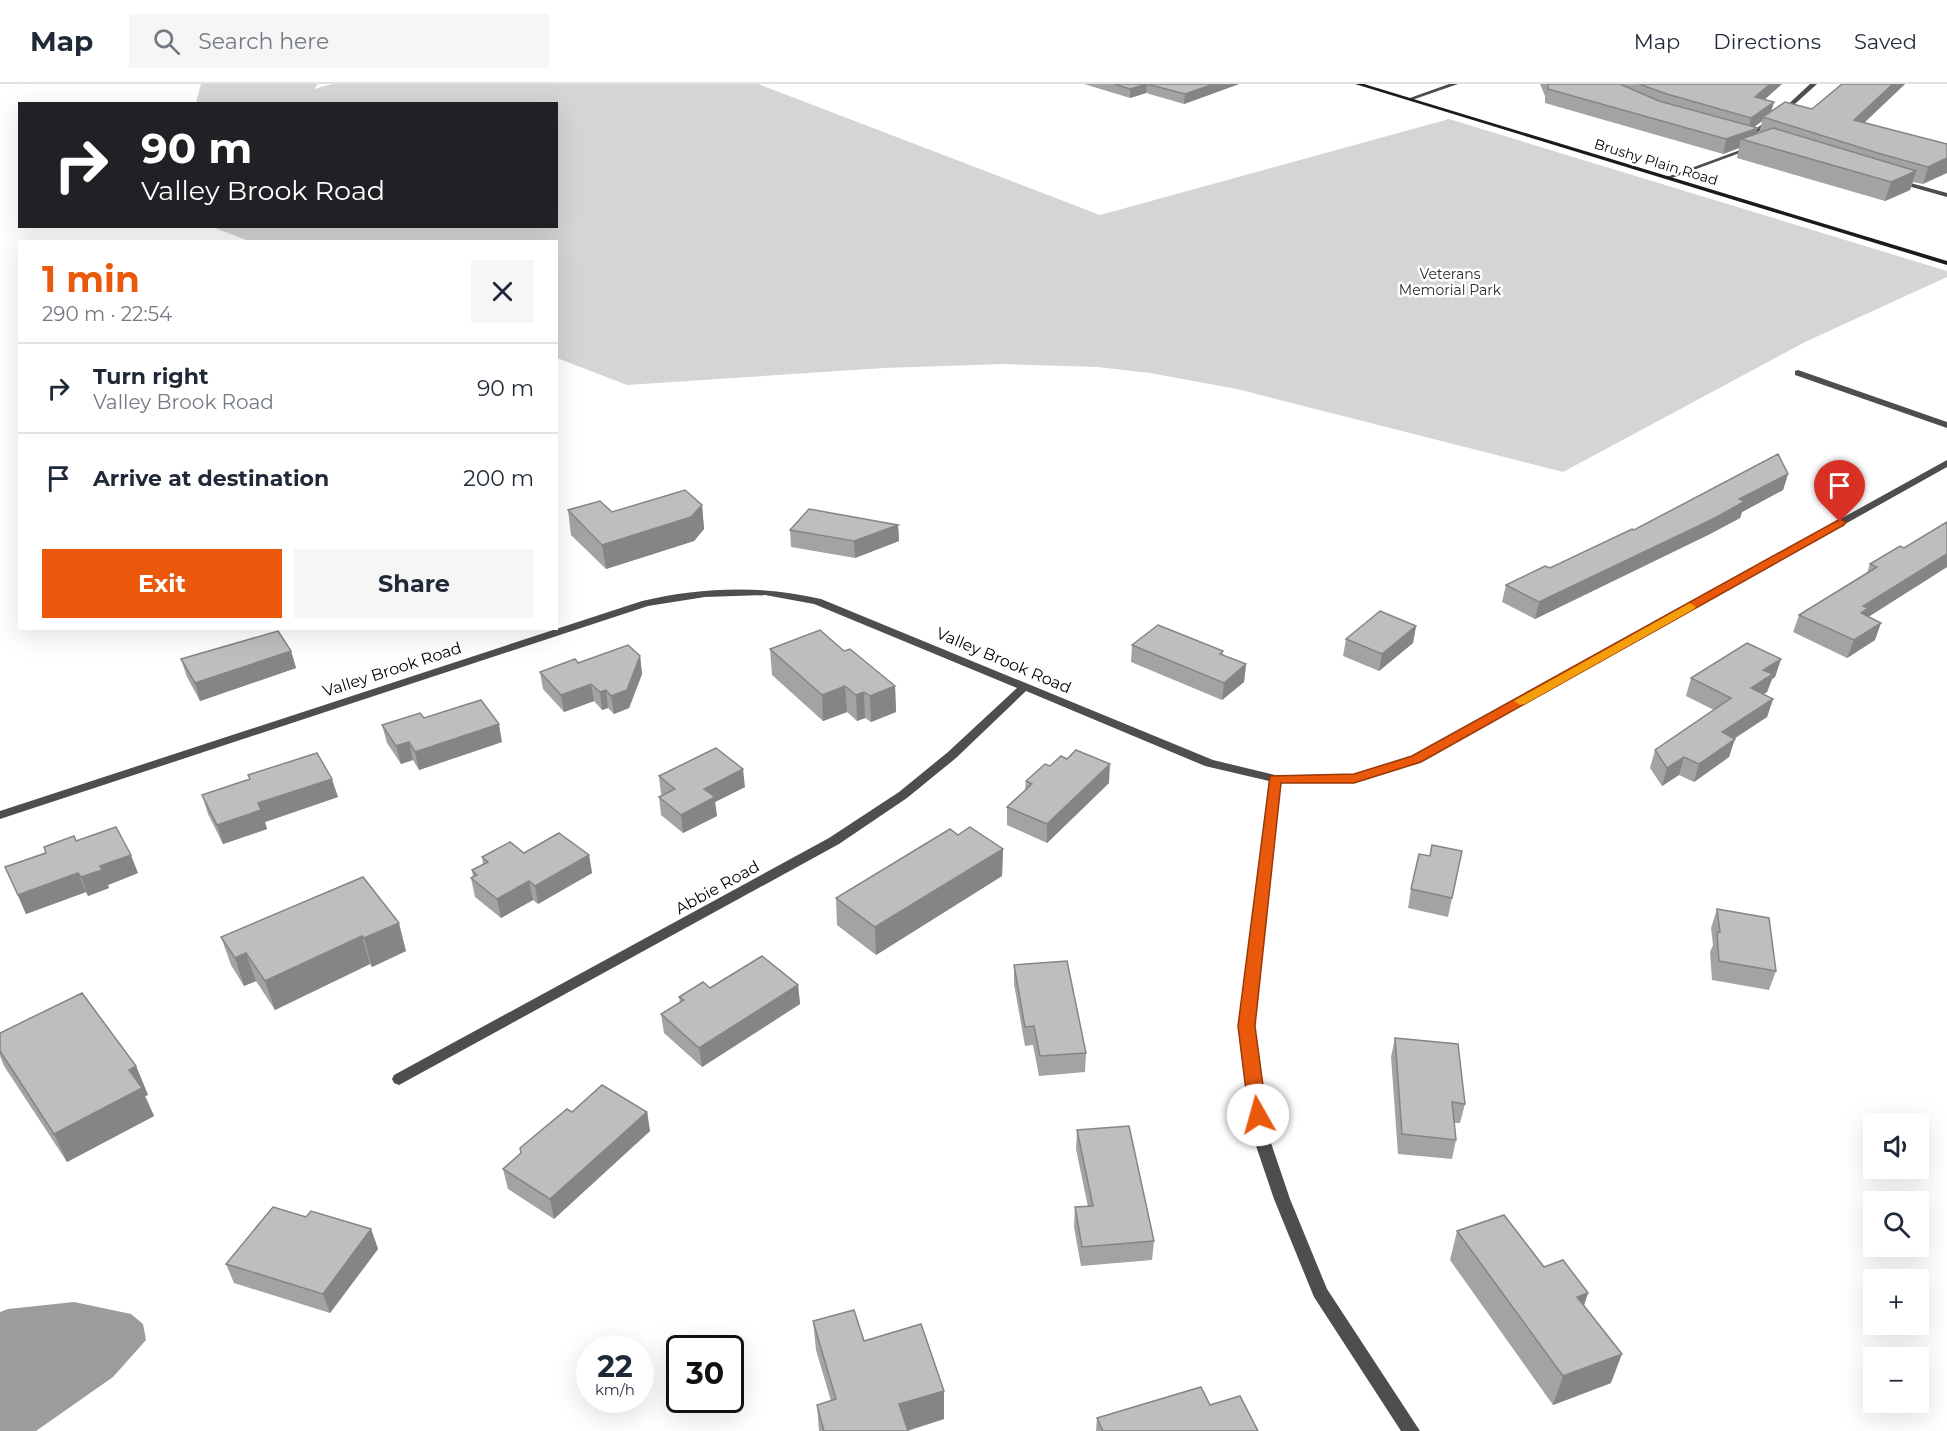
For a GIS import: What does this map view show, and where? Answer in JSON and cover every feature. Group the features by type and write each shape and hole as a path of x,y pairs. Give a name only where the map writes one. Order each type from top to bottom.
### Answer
{"main road":[{"name":"Brushy Plain Road","path":"1358,84 1947,263"}],"street":[{"path":"1410,99 1455,84"},
{"path":"1749,136 1784,111 1814,84"},
{"path":"1666,178 1757,142 1739,133"},
{"path":"1883,177 1947,195"},
{"path":"1798,373 1947,426"},
{"name":"Valley Brook Road","path":"0,815 646,603 705,594 765,592 817,601 1209,763 1275,779 1354,779 1416,759 1947,463"},
{"name":"Abbie Road","path":"399,1079 834,841 903,795 952,755 1024,686"},
{"path":"1275,779 1246,1026 1261,1137 1282,1199 1320,1293 1411,1431"}],"green space":[{"name":"Veterans Memorial Park","path":"201,84 318,84 314,89 332,84 758,84 1100,215 1449,119 1947,271 1947,277 1805,342 1563,472 1237,389 1150,373 1098,367 1003,364 884,368 627,385 558,358 558,240 247,240 215,228 558,228 558,102 196,102"}],"shaded area":[{"path":"74,1302 131,1314 143,1324 146,1340 113,1377 36,1431 0,1431 0,1312 8,1309"}],"building":[{"path":"1114,84 1147,84 1130,89"},
{"path":"1147,84 1214,84 1185,94"},
{"path":"1548,84 1620,84 1659,101 1758,128 1726,139 1548,89"},
{"path":"1639,84 1770,84 1755,97 1774,102 1751,118"},
{"path":"1842,84 1893,84 1854,120 1947,144 1947,158 1928,167 1763,117 1785,102 1812,109"},
{"path":"1773,128 1916,171 1891,182 1741,139"},
{"path":"1778,454 1788,474 1739,499 1745,501 1715,518 1539,602 1506,585 1545,566 1550,568 1634,530"},
{"path":"685,490 702,505 691,517 602,545 568,510 600,501 612,512"},
{"path":"809,509 898,525 854,541 790,530"},
{"path":"1947,522 1947,554 1863,606 1868,608 1861,613 1881,623 1854,640 1799,615 1877,567 1870,564 1900,546 1904,548"},
{"path":"1380,611 1416,626 1382,654 1346,639"},
{"path":"1158,625 1223,651 1220,654 1246,664 1224,683 1132,645"},
{"path":"820,630 844,651 850,649 895,686 870,696 864,692 856,695 845,686 822,695 770,649"},
{"path":"278,631 291,651 195,683 181,659"},
{"path":"1747,643 1781,659 1763,670 1773,674 1751,688 1773,699 1722,732 1735,739 1699,764 1684,757 1667,768 1655,750 1731,698 1691,678"},
{"path":"628,645 640,656 627,690 611,696 606,690 600,692 591,684 561,695 540,672 575,659 578,663"},
{"path":"481,700 499,724 415,752 409,742 396,746 382,725 420,713 424,718"},
{"path":"716,748 743,769 704,789 715,797 681,815 659,797 675,789 659,776"},
{"path":"1076,750 1110,764 1047,824 1007,807 1032,784 1026,781 1045,764 1050,766 1061,756 1067,759"},
{"path":"317,753 332,779 258,803 261,810 217,825 202,795 250,779 248,775"},
{"path":"116,827 131,855 100,866 102,870 81,877 78,873 18,895 5,867 46,853 44,847 74,836 76,841"},
{"path":"970,827 1003,849 875,927 836,898 950,829 958,835"},
{"path":"559,833 589,855 535,886 529,881 497,899 471,878 477,875 472,870 488,862 482,857 510,842 524,853"},
{"path":"1432,845 1462,851 1452,898 1411,889 1419,854 1430,856"},
{"path":"363,877 399,923 364,938 362,936 265,981 246,953 235,958 221,937"},
{"path":"1717,909 1769,918 1776,971 1719,961 1717,933 1720,932"},
{"path":"762,956 798,985 699,1048 661,1014 684,1000 679,997 703,982 710,988"},
{"path":"1067,961 1086,1053 1040,1056 1034,1026 1025,1027 1014,965"},
{"path":"82,993 136,1066 129,1070 142,1088 54,1134 0,1051 0,1033"},
{"path":"1395,1038 1458,1044 1465,1104 1452,1102 1456,1140 1402,1134"},
{"path":"602,1085 647,1112 550,1199 503,1169 521,1153 520,1148 567,1109 572,1112"},
{"path":"1129,1126 1154,1241 1082,1247 1075,1207 1093,1206 1077,1130"},
{"path":"273,1207 306,1217 311,1211 371,1229 323,1294 226,1264"},
{"path":"1504,1215 1544,1267 1563,1260 1588,1293 1577,1297 1622,1354 1563,1376 1457,1231"},
{"path":"854,1310 864,1341 921,1324 944,1391 899,1404 908,1431 824,1431 817,1405 836,1399 813,1321"},
{"path":"1201,1387 1210,1405 1240,1396 1258,1431 1103,1431 1097,1418"}],"slow traffic":[{"path":"1520,701 1690,607"}],"route":[{"path":"1258,1115 1246,1026 1275,779 1354,779 1416,759 1840,522"}]}
